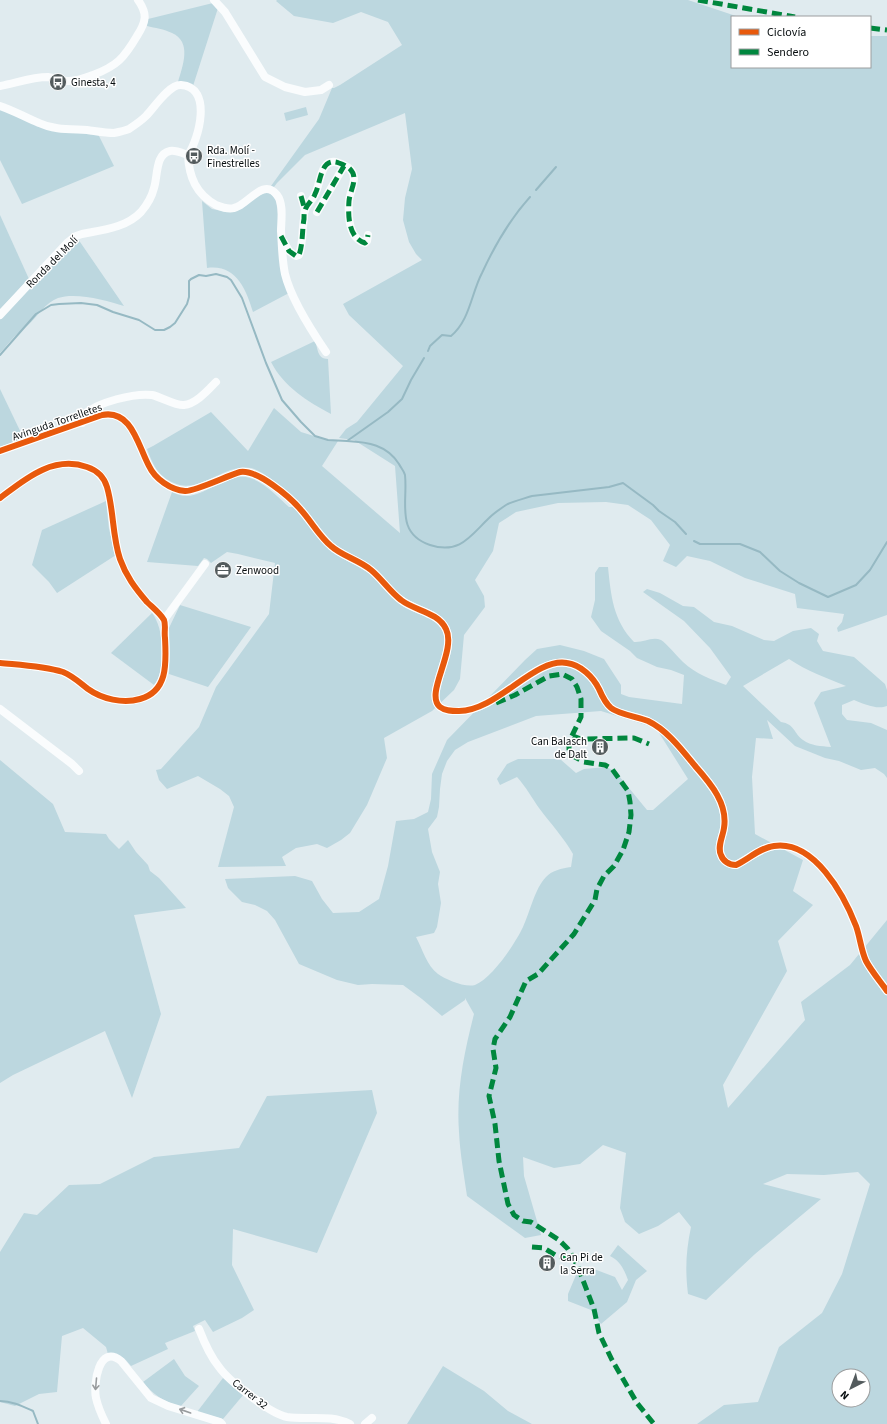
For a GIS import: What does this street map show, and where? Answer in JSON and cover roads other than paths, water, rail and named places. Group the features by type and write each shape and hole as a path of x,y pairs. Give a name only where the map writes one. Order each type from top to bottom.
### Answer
{"street":[{"path":"0,86 48,77 69,81 81,80 109,69 119,62 141,30 146,14 143,6 138,0"},
{"path":"214,0 225,12 265,77 285,87 305,92 321,90 329,85"},
{"path":"0,106 39,124 56,129 113,133 132,127 147,115 170,89 175,86 184,85 193,90 199,101 201,115 200,128 188,155 189,168 195,187 203,196 220,207 232,209 236,208 257,192 264,189 275,193 281,202 281,236 284,267 290,287 301,310 326,352"},
{"name":"Ronda del Molí","path":"0,315 76,236 119,226 137,216 147,204 153,192 159,160 163,154 172,151 188,155"},
{"path":"305,210 315,195 322,170 325,165 335,162 350,169 354,177 354,183 349,201 352,231 351,240"},
{"path":"317,212 344,166"},
{"path":"281,236 291,254 296,256 299,255 305,210 301,196"},
{"path":"352,231 356,237 365,243 368,235"},
{"path":"82,423 84,416 107,402 140,395 150,395 177,404 186,405 198,398 216,382"},
{"name":"Avinguda Torrelletes","path":"0,451 110,414 121,417 132,430 152,471 164,482 175,488 189,491 246,471 258,476 298,506 332,547 368,568 383,581 400,600 409,606 430,614 446,628 449,639 444,666 436,688 435,698 439,706 446,710 461,711 479,707 538,670 553,663 566,662 582,669 595,682 610,708 660,728 688,757 709,783 720,802 725,817 719,848 721,856 725,861 732,865 736,865 761,850 779,846 804,852 819,866 836,886 847,905 856,926 868,964 887,991"},
{"path":"0,498 34,474 52,465 79,465 94,470 104,479 108,488 115,540 126,573 136,588 164,620 166,654 162,682 141,699 121,701 96,693 74,677 61,672 0,663"},
{"path":"164,620 205,564"},
{"path":"0,709 79,771"},
{"name":"Carrer 32","path":"199,1329 213,1357 224,1373 274,1412 289,1417 330,1418 350,1424"},
{"path":"106,1424 96,1398 95,1383 97,1371 104,1360 110,1357 115,1357 121,1361 151,1398 168,1406 220,1422 222,1424"},
{"path":"365,1424 372,1418"}],"waterway":[{"path":"536,190 556,167"},
{"path":"428,351 430,346 442,335 451,336 457,330 466,315 478,281 492,253 509,224 530,197"},
{"path":"0,355 36,314 51,305 81,303 97,305 113,312 139,320 155,330 164,330 175,323 187,304 189,297 189,281 199,275 206,276 216,274 227,277 231,280 242,298 266,363 282,400 315,436 328,440 347,441 388,412 402,399 424,358"},
{"path":"347,441 362,442 383,449 399,464 405,475 405,506 408,525 412,533 419,540 430,545 449,547 464,542 495,513 506,505 515,501 532,496 609,487 623,483 675,522 686,534"},
{"path":"694,541 700,544 740,544 760,552 780,571 799,583 828,597 856,585 870,570 887,542"},
{"path":"0,1401 13,1403 33,1411 38,1424"}],"place":[{"name":"Ginesta, 4","path":"58,82"},
{"name":"Rda. Molí - Finestrelles","path":"194,156"},
{"name":"Zenwood","path":"223,570"},
{"name":"Can Balasch de Dalt","path":"600,747"},
{"name":"Can Pi de la Serra","path":"547,1263"}]}
